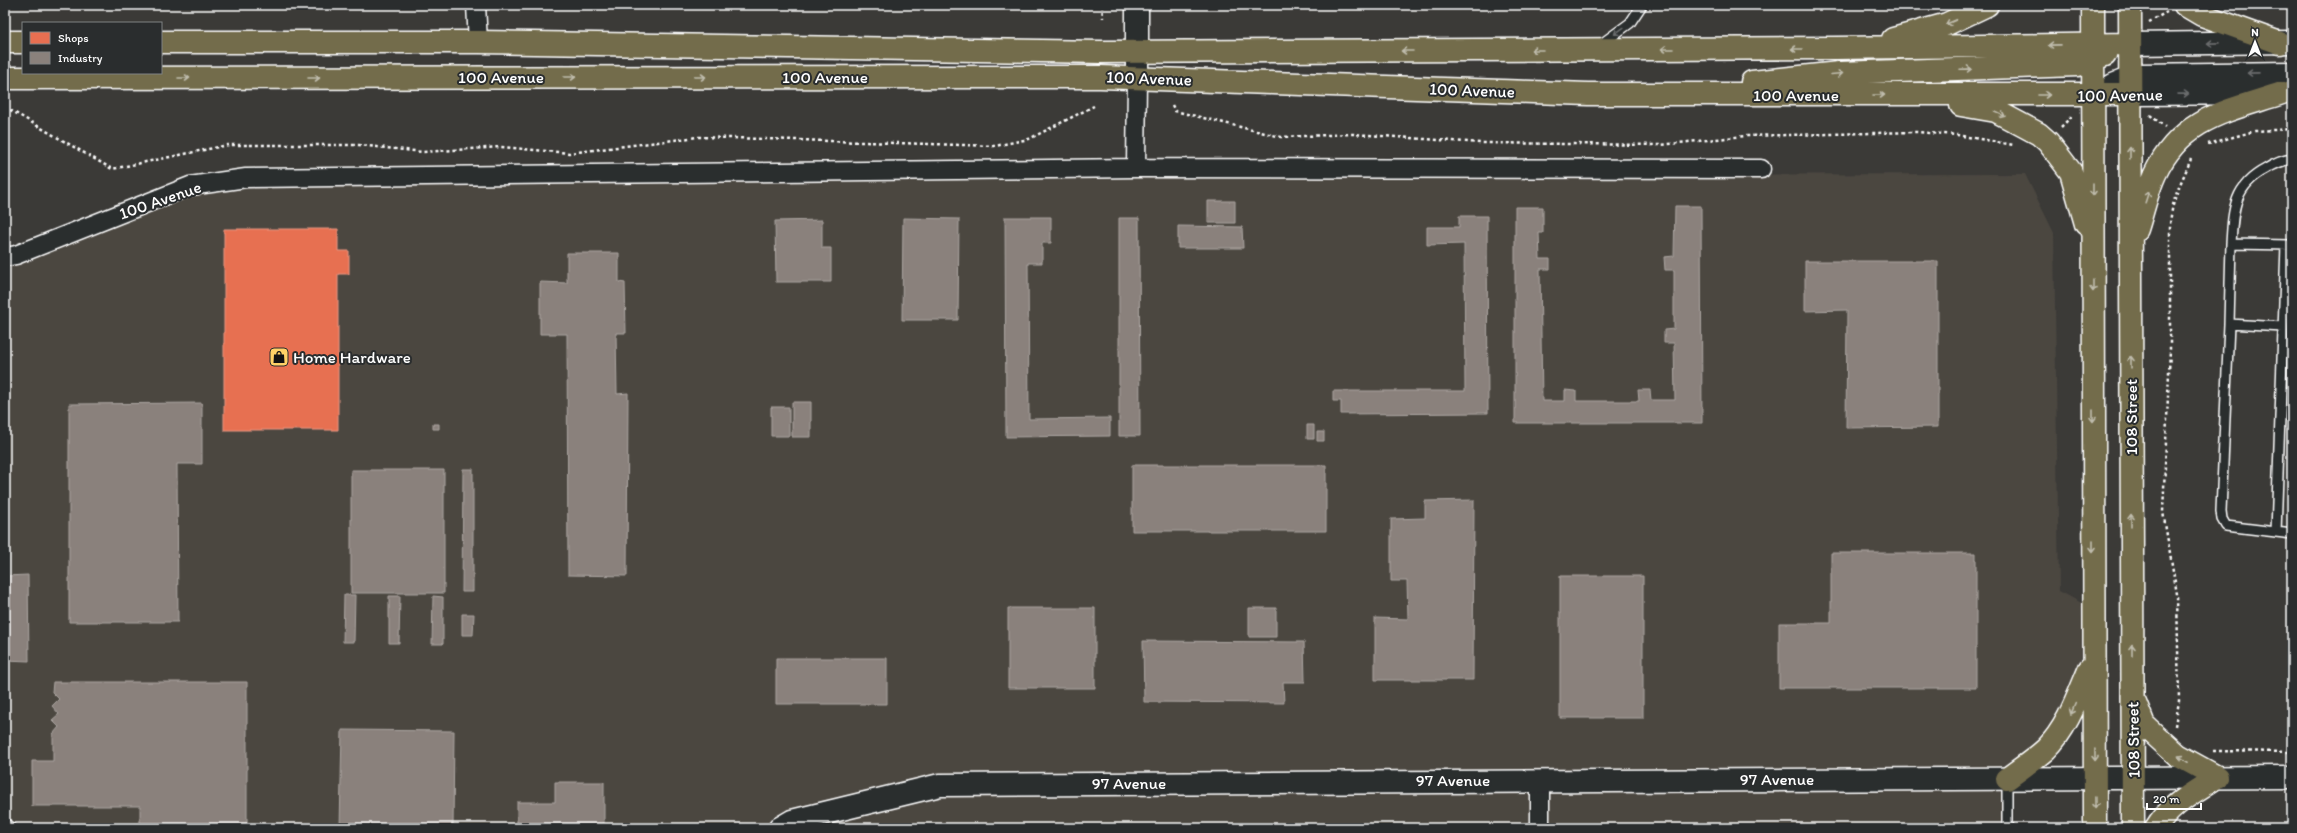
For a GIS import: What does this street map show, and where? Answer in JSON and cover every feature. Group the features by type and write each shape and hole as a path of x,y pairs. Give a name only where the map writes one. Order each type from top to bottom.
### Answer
{"main road":[{"path":"1836,48 1877,43 1908,36 1947,24 1986,5"},
{"path":"2093,5 2095,828"},
{"name":"108 Street","path":"2130,5 2133,828"},
{"path":"2176,8 2202,14 2286,42"},
{"path":"5,42 22,42"},
{"name":"100 Avenue","path":"162,42 478,42 1136,52 1836,48 2093,53 2130,44"},
{"path":"1588,94 1705,87 1839,73 2078,65 2093,53"},
{"name":"100 Avenue","path":"5,78 1137,77 1588,94 2093,95 2130,86"},
{"path":"2130,248 2155,175 2180,138 2204,119 2287,93"},
{"path":"1907,95 1996,112 2039,134 2048,142 2071,172 2093,247"},
{"path":"2006,779 2046,748 2057,736 2070,715 2094,660"},
{"path":"2132,689 2144,725 2182,759 2217,777"},
{"path":"2156,828 2161,820 2179,801 2217,777"}],"street":[{"path":"476,5 478,42"},
{"path":"1136,168 1137,5"},
{"name":"100 Avenue","path":"2130,44 2286,42"},
{"path":"2130,86 2146,75 2292,72"},
{"name":"100 Avenue","path":"2130,86 2287,93"},
{"name":"100 Avenue","path":"5,257 16,255 190,186 246,178 1136,168 1761,169"},
{"name":"97 Avenue","path":"780,828 792,821 940,785 1540,780 2292,777"},
{"path":"1540,780 1540,828"}],"lane":[{"path":"1590,50 1605,42 1630,23 1642,5"},
{"path":"2292,159 2274,164 2258,173 2245,183 2237,199 2233,214 2222,519 2226,526 2236,529 2292,534"},
{"path":"2231,244 2289,245 2283,327 2276,532"},
{"path":"2228,324 2283,327"},
{"path":"2006,779 2007,824 2010,828"},
{"path":"5,823 11,828"}],"path":[{"path":"1102,5 1103,18"},
{"path":"2148,23 2176,8"},
{"path":"1172,105 1175,112 1280,137 1354,134 1481,143 1660,145 1745,136 1916,132 1957,135 2021,146"},
{"path":"5,108 112,169 228,145 359,145 423,152 501,147 570,153 698,137 995,146 1029,139 1094,106"},
{"path":"2048,142 2076,111"},
{"path":"2146,112 2194,149 2176,191 2172,207 2170,356 2163,512 2176,583 2178,714 2172,734 2162,742"},
{"path":"2205,145 2254,131 2292,129"},
{"path":"2210,751 2292,752"}],"shaded area":[{"path":"2025,174 2054,233 2059,591 2093,609 2094,660 2070,715 2007,779 2010,828 5,828 5,257 190,186 246,178"}],"building: Shops":[{"path":"224,229 338,229 338,251 349,251 349,274 338,274 338,430 224,430"}],"building: Industry":[{"path":"1208,201 1235,201 1235,223 1208,223"},
{"path":"1675,206 1701,206 1702,423 1515,423 1515,207 1543,207 1543,233 1539,233 1540,259 1550,259 1550,269 1540,269 1542,401 1565,401 1565,390 1576,391 1576,401 1639,401 1638,390 1650,390 1651,400 1675,400 1674,343 1664,343 1664,330 1674,329 1674,270 1665,270 1664,257 1674,256"},
{"path":"1459,216 1487,216 1488,413 1341,414 1341,401 1333,401 1333,391 1465,391 1464,244 1427,245 1427,227 1459,227"},
{"path":"1005,217 1051,217 1051,243 1042,243 1042,263 1028,263 1029,419 1110,418 1110,436 1006,437"},
{"path":"903,218 959,219 958,320 902,320"},
{"path":"1119,218 1139,218 1140,436 1119,436"},
{"path":"822,220 822,248 831,248 831,282 776,282 775,221"},
{"path":"1178,226 1242,227 1243,248 1178,248"},
{"path":"567,253 619,253 619,282 625,283 626,333 616,333 617,394 628,393 627,576 568,575 567,334 540,334 540,282 567,283"},
{"path":"1805,261 1938,261 1938,427 1846,428 1847,310 1805,311"},
{"path":"792,402 811,402 811,437 792,437"},
{"path":"202,403 202,464 177,464 178,622 69,622 69,404"},
{"path":"771,407 789,407 789,436 771,436"},
{"path":"433,424 439,424 439,429 433,429"},
{"path":"1307,425 1314,425 1314,439 1307,439"},
{"path":"1317,432 1324,432 1324,441 1317,441"},
{"path":"1132,465 1326,465 1326,531 1132,531"},
{"path":"463,469 473,469 473,592 462,592"},
{"path":"351,470 444,470 444,593 351,593"},
{"path":"1474,500 1473,680 1375,680 1375,618 1408,619 1407,581 1391,581 1391,519 1425,518 1425,501"},
{"path":"1831,553 1976,553 1976,688 1779,688 1779,623 1831,623"},
{"path":"28,575 29,661 5,660 5,576"},
{"path":"1560,576 1643,576 1643,718 1560,718"},
{"path":"344,595 355,595 354,642 343,642"},
{"path":"389,596 400,596 399,643 389,643"},
{"path":"433,596 443,597 443,644 432,644"},
{"path":"1008,608 1095,608 1095,688 1008,688"},
{"path":"1249,608 1276,608 1276,637 1249,637"},
{"path":"462,614 474,614 473,635 462,635"},
{"path":"1143,641 1304,642 1305,682 1283,682 1284,703 1144,702"},
{"path":"776,658 887,658 887,704 776,704"},
{"path":"53,682 247,682 247,828 140,828 140,806 32,806 32,761 53,761 53,734 59,727 52,720 59,714 52,706 59,699 52,692"},
{"path":"342,730 454,731 453,828 340,828"},
{"path":"555,782 604,782 604,828 517,828 517,802 555,802"}],"place":[{"name":"Home Hardware","path":"279,357"}]}
